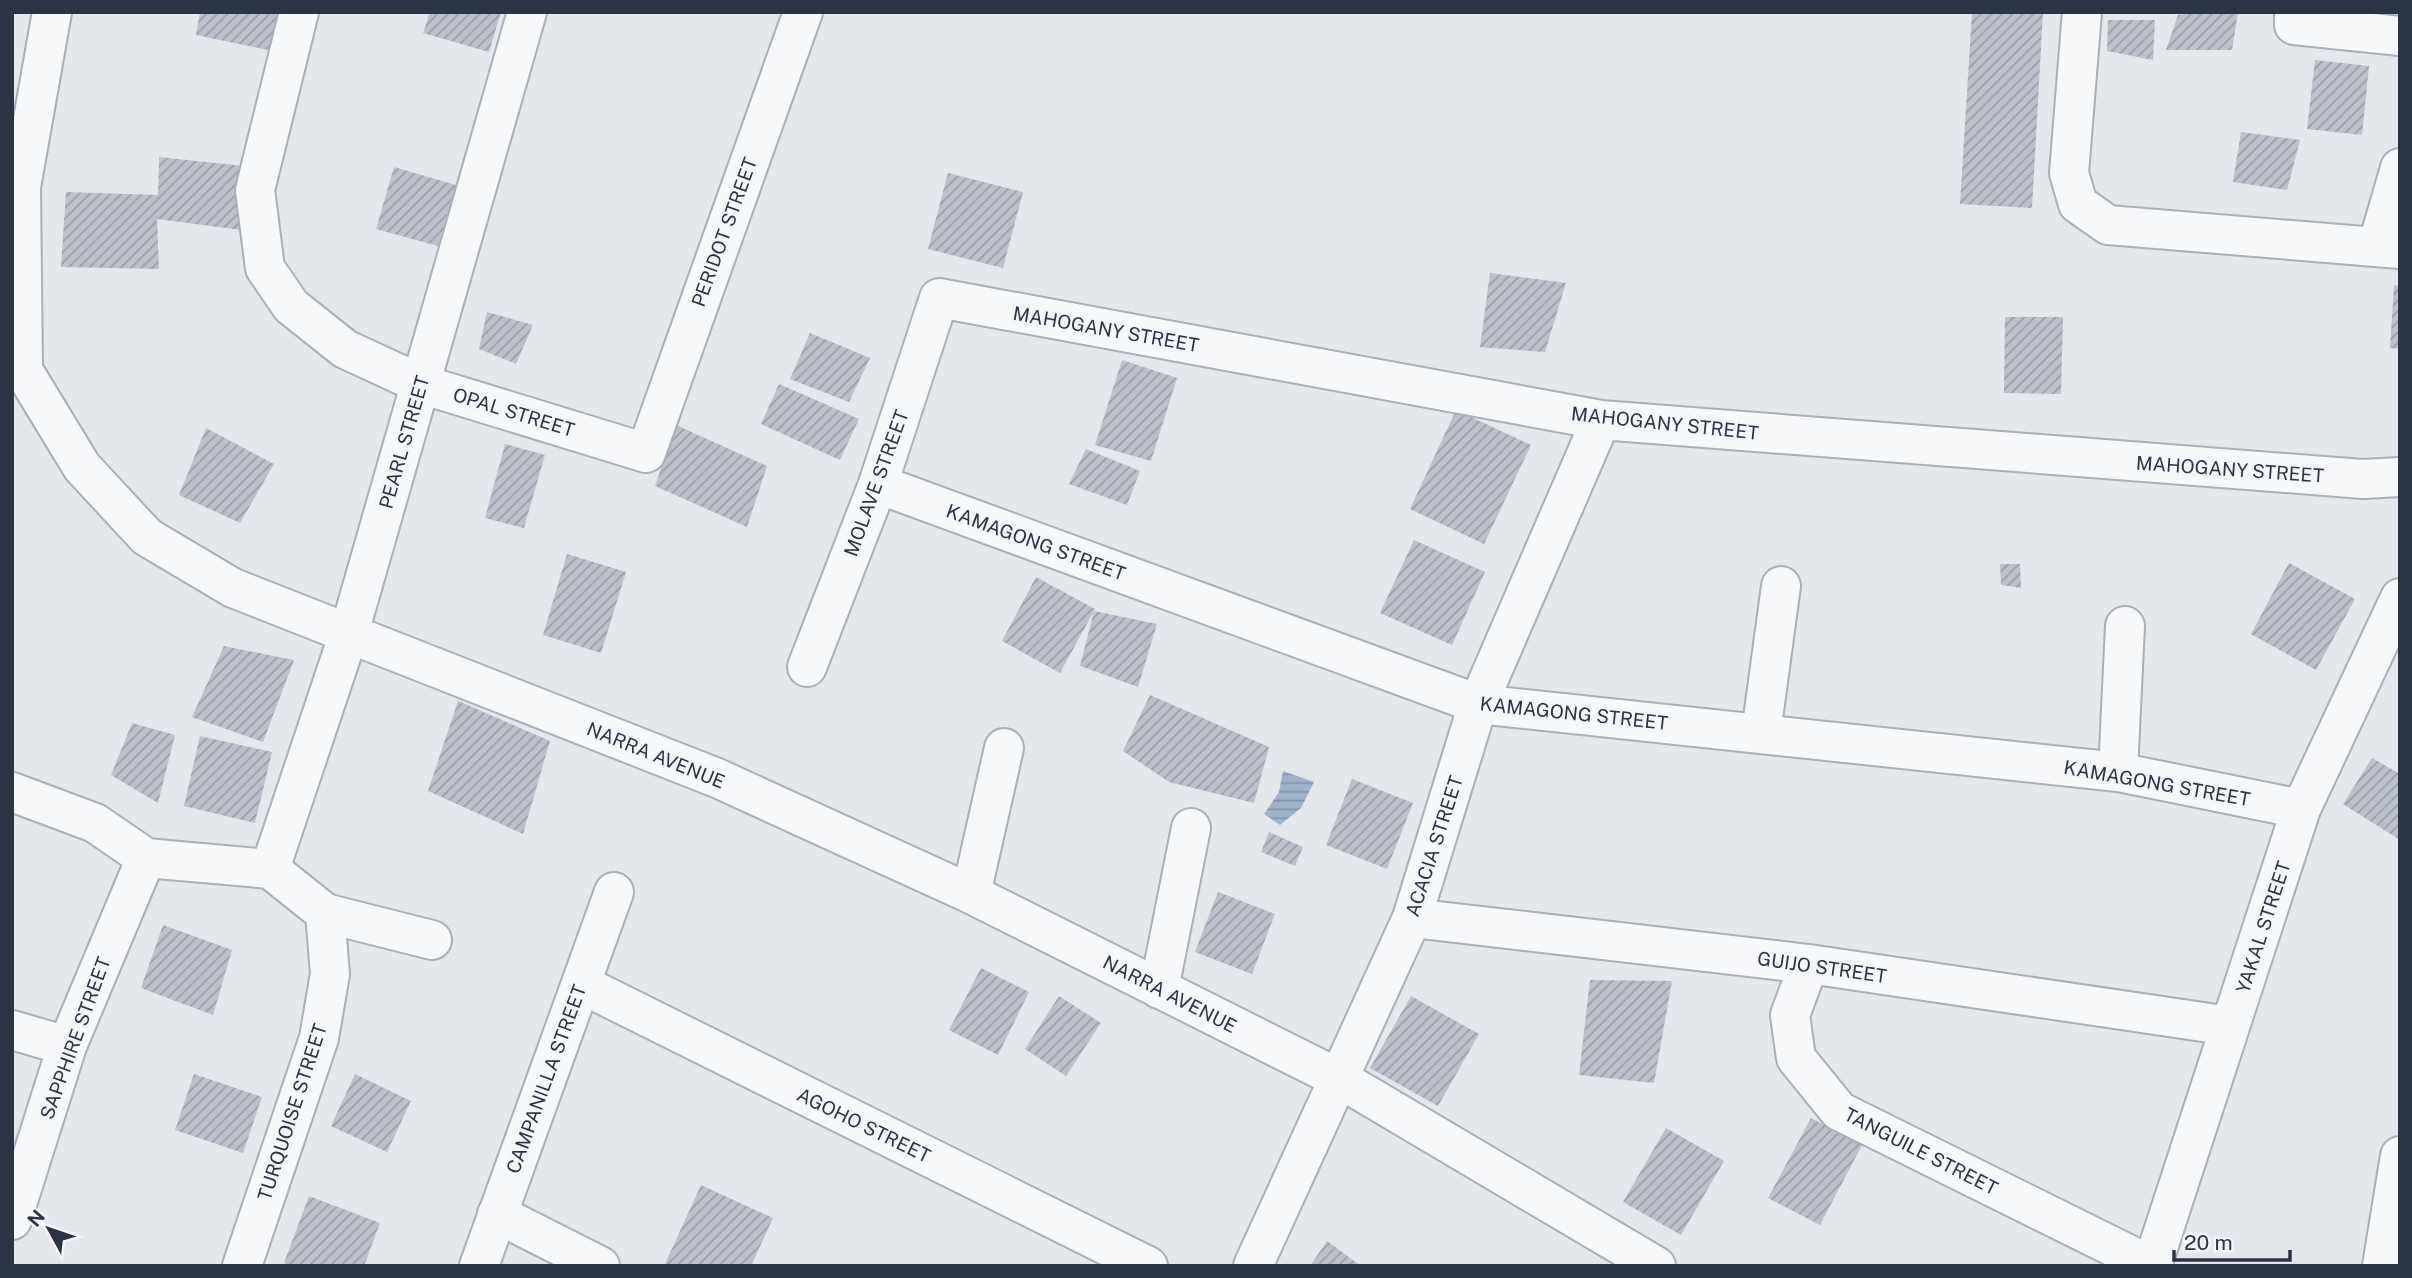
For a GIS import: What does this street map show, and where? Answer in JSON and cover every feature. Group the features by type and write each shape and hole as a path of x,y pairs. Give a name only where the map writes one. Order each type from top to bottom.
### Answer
{"street":[{"name":"NARRA AVENUE","path":"52,12 21,187 18,374 82,467 147,537 233,588 717,778 971,894 1340,1079 1657,1266"},
{"name":"OPAL STREET","path":"299,12 255,190 265,268 290,306 345,348 421,384 646,453"},
{"name":"PEARL STREET","path":"270,869 349,634 527,12"},
{"name":"PERIDOT STREET","path":"646,453 803,12"},
{"path":"2082,12 2069,173 2078,204 2108,226 2388,248 2400,168"},
{"path":"2294,12 2294,25 2400,36"},
{"name":"MAHOGANY STREET","path":"939,298 1601,420 2363,479 2400,477"},
{"name":"MOLAVE STREET","path":"807,667 878,484 939,298"},
{"name":"ACACIA STREET","path":"1253,1266 1412,918 1478,704 1601,420"},
{"name":"KAMAGONG STREET","path":"878,484 1478,704 2118,772 2301,809"},
{"path":"1761,733 1781,586"},
{"name":"YAKAL STREET","path":"2152,1266 2301,809 2400,598"},
{"path":"2118,772 2124,626"},
{"path":"971,894 1004,748"},
{"path":"12,792 95,823 146,858 270,869 325,914 432,940"},
{"path":"1159,989 1191,828"},
{"name":"SAPPHIRE STREET","path":"12,1220 67,1046 146,858"},
{"name":"CAMPANILLA STREET","path":"479,1266 614,892"},
{"name":"TURQUOISE STREET","path":"242,1266 319,1038 330,974 325,914"},
{"name":"GUIJO STREET","path":"1412,918 1809,964 2230,1026"},
{"name":"TANGUILE STREET","path":"1809,964 1790,1015 1796,1058 1839,1111 2152,1266"},
{"name":"AGOHO STREET","path":"581,984 1148,1266"},
{"path":"12,1030 67,1046"},
{"path":"2382,1266 2400,1156"},
{"path":"497,1214 600,1266"}],"water":[{"path":"1283,771 1314,782 1301,808 1280,825 1264,814 1279,792"}],"building":[{"path":"200,12 281,12 273,51 196,35"},
{"path":"430,12 501,12 489,52 423,33"},
{"path":"1972,12 2043,12 2032,208 1960,204"},
{"path":"2238,12 2232,50 2166,50 2178,15"},
{"path":"2108,20 2155,20 2153,60 2107,51"},
{"path":"2315,60 2369,66 2362,135 2307,129"},
{"path":"2241,132 2300,140 2287,190 2233,182"},
{"path":"159,157 244,166 241,230 157,219 159,269 61,267 66,192 158,195"},
{"path":"394,167 456,185 438,246 376,229"},
{"path":"948,173 1023,192 1003,268 928,249"},
{"path":"1490,273 1566,283 1545,352 1480,347"},
{"path":"2394,285 2400,286 2400,349 2390,348"},
{"path":"487,312 533,325 516,364 479,349"},
{"path":"2005,317 2063,317 2061,394 2004,393"},
{"path":"810,333 870,358 849,402 790,379"},
{"path":"1122,360 1177,378 1151,461 1095,445"},
{"path":"779,384 859,419 840,460 761,424"},
{"path":"1456,410 1531,445 1484,544 1410,509"},
{"path":"676,425 767,466 747,527 655,486"},
{"path":"206,428 274,464 240,523 179,495"},
{"path":"505,444 545,455 524,528 485,518"},
{"path":"1086,449 1140,471 1127,505 1069,484"},
{"path":"1414,540 1485,572 1452,645 1380,613"},
{"path":"567,554 626,572 601,653 543,635"},
{"path":"2289,563 2355,599 2316,670 2251,634"},
{"path":"2000,564 2020,564 2021,588 2001,585"},
{"path":"1036,577 1095,609 1060,673 1002,641"},
{"path":"1094,611 1157,624 1138,687 1080,666"},
{"path":"224,646 294,660 263,742 192,717"},
{"path":"1150,695 1269,747 1254,803 1169,782 1123,751"},
{"path":"458,701 550,741 523,834 428,791"},
{"path":"132,723 175,735 158,803 111,775"},
{"path":"200,736 272,752 255,823 184,806"},
{"path":"2372,758 2400,774 2400,840 2343,804"},
{"path":"1352,779 1413,803 1387,869 1326,845"},
{"path":"1269,832 1303,847 1295,866 1261,852"},
{"path":"1218,892 1275,914 1252,974 1195,952"},
{"path":"163,925 232,950 213,1015 141,988"},
{"path":"981,968 1029,992 998,1055 949,1030"},
{"path":"1590,980 1672,981 1654,1083 1579,1075"},
{"path":"1059,996 1101,1023 1066,1076 1025,1049"},
{"path":"1411,996 1479,1034 1438,1106 1370,1068"},
{"path":"194,1074 262,1097 243,1153 175,1130"},
{"path":"355,1074 411,1101 387,1152 331,1126"},
{"path":"1811,1118 1862,1145 1820,1225 1768,1198"},
{"path":"1666,1128 1724,1161 1681,1235 1623,1202"},
{"path":"701,1185 773,1218 751,1266 664,1266"},
{"path":"309,1196 380,1223 364,1266 292,1266 284,1263"},
{"path":"1327,1241 1361,1266 1310,1266"}]}
